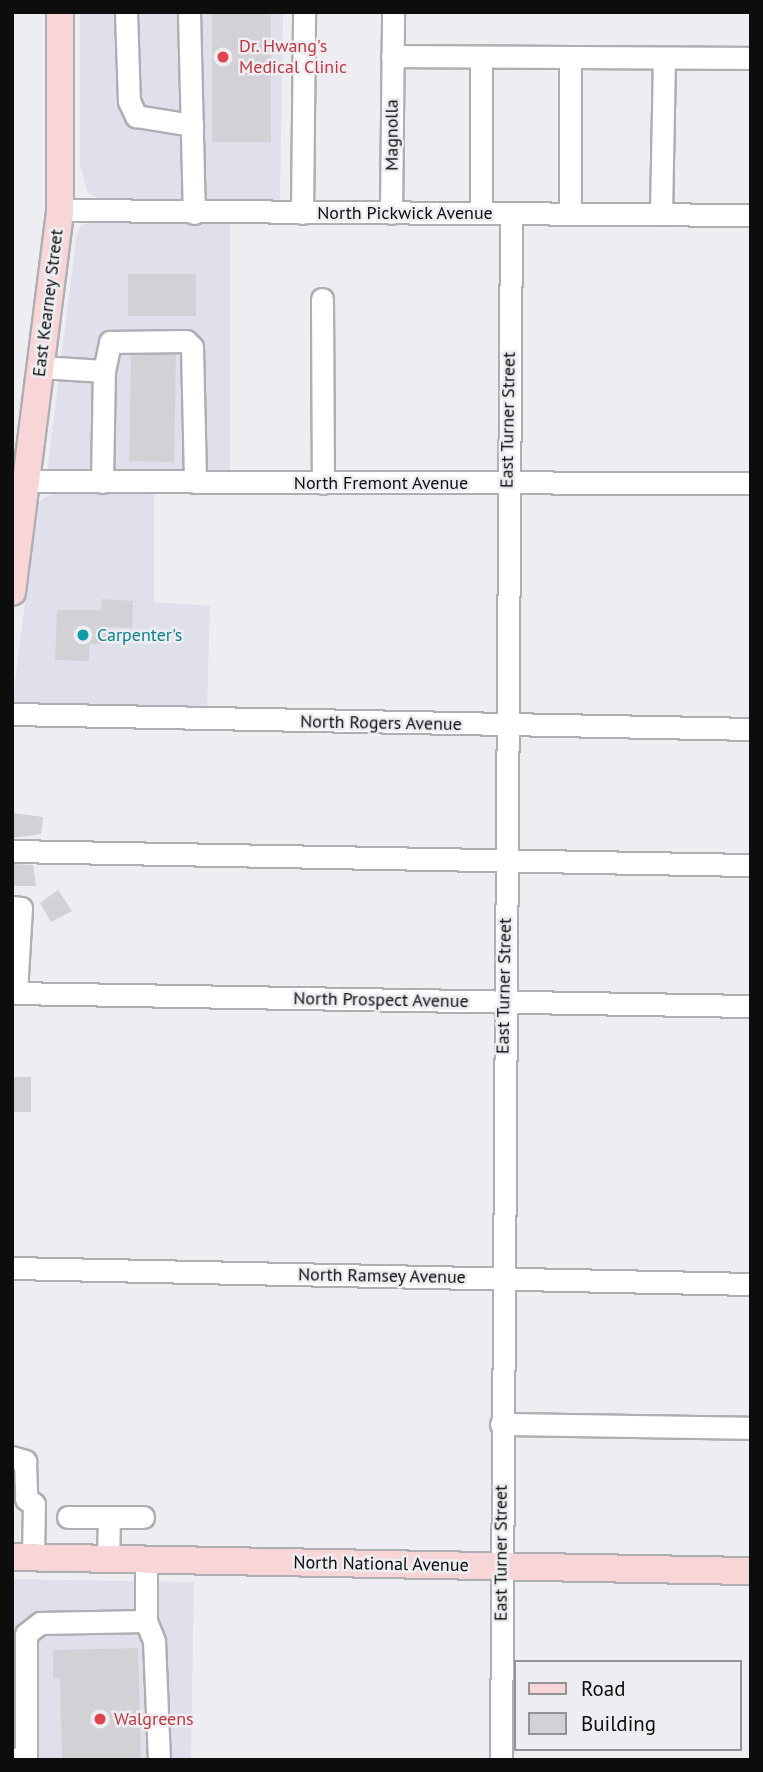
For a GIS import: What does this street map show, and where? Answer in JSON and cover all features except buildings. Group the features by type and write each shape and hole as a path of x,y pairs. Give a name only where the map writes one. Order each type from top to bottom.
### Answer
{"main road":[{"name":"East Kearney Street","path":"13,576 18,481 40,367 60,210 60,12"},
{"name":"North National Avenue","path":"23,1557 751,1571"}],"street":[{"path":"126,12 136,116 192,125"},
{"path":"189,12 194,213"},
{"path":"302,213 304,12"},
{"name":"Magnolla","path":"391,213 393,12"},
{"path":"392,56 751,58"},
{"path":"481,57 481,213"},
{"path":"570,57 570,214"},
{"path":"660,214 664,58"},
{"name":"North Pickwick Avenue","path":"60,210 751,215"},
{"name":"East Turner Street","path":"501,1760 503,1003 508,726 507,483 511,213"},
{"path":"322,299 323,482"},
{"path":"102,482 104,371 110,342 173,339 192,347 195,482"},
{"path":"40,367 104,371"},
{"name":"North Fremont Avenue","path":"18,481 751,484"},
{"name":"North Rogers Avenue","path":"12,714 751,729"},
{"path":"12,851 751,865"},
{"path":"12,908 21,908 15,950 14,993"},
{"name":"North Prospect Avenue","path":"14,993 751,1006"},
{"name":"North Ramsey Avenue","path":"12,1268 751,1284"},
{"path":"501,1424 751,1428"},
{"path":"12,1457 25,1461 26,1499 34,1504 23,1557"},
{"path":"68,1517 143,1517"},
{"path":"108,1559 109,1517"},
{"path":"146,1559 146,1621 153,1641 159,1760"},
{"path":"12,1759 26,1758 26,1634 40,1623 146,1621"}],"shaded area":[{"path":"80,12 283,12 280,200 101,200 88,193 80,164"},
{"path":"101,219 230,223 230,476 47,473 77,233 82,225"},
{"path":"55,492 154,493 154,602 210,606 207,708 12,705 38,502"},
{"path":"12,1579 194,1582 191,1760 12,1760"}],"place":[{"name":"Dr. Hwang's Medical Clinic","path":"223,57"},
{"name":"Carpenter's","path":"83,635"},
{"name":"Walgreens","path":"100,1719"}]}
